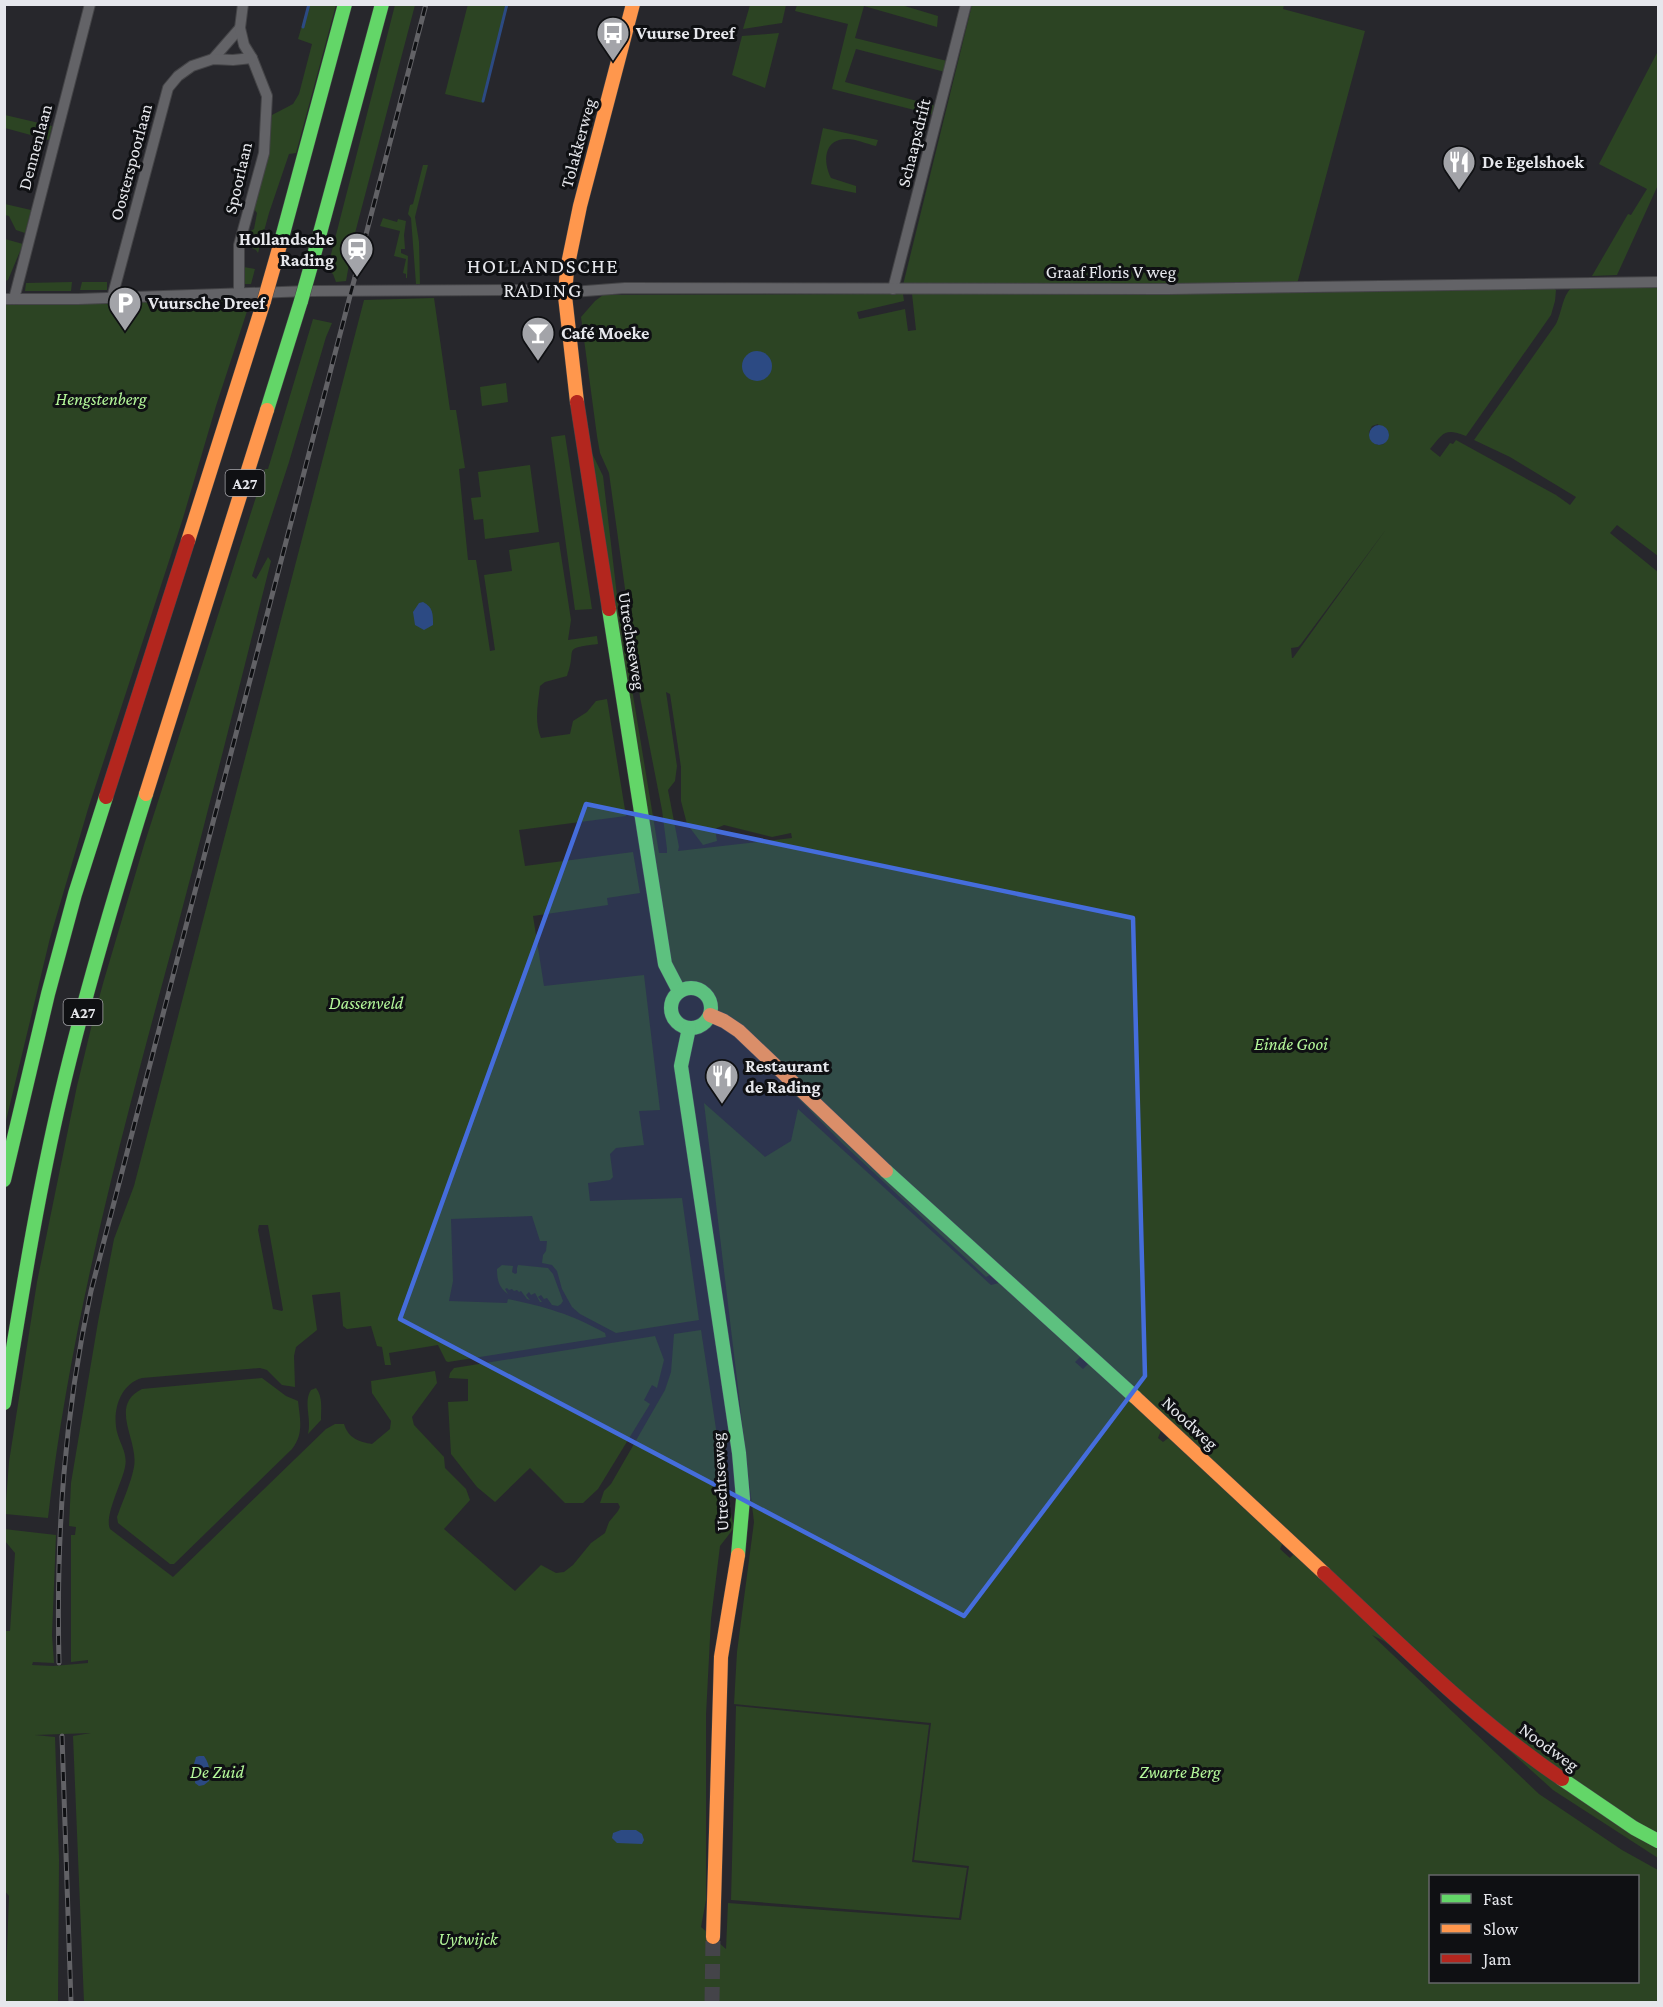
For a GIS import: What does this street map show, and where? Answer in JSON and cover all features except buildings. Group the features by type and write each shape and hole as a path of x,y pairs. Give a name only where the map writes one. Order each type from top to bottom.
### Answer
{"main road":[{"name":"A27","path":"4,1180 48,994 75,894 257,327 345,4"},
{"name":"A27","path":"4,1403 32,1230 61,1094 111,906 291,337 382,4"},
{"name":"Tolakkerweg","path":"565,292 579,206 633,4"},
{"name":"Utrechtseweg","path":"565,292 580,424 665,964 679,992"},
{"path":"691,988 703,992 710,1002 710,1015 702,1025 689,1028 681,1026 671,1013 671,1005 679,992 691,988"},
{"name":"Noodweg","path":"710,1015 739,1031 877,1162 1170,1429 1454,1695 1532,1759 1634,1828 1659,1841"},
{"name":"Utrechtseweg","path":"689,1028 681,1066 733,1409 742,1499 741,1537 721,1657 713,1937"}],"street":[{"name":"Dennenlaan","path":"9,299 90,4"},
{"name":"Spoorlaan","path":"239,292 239,245 264,153 267,96 252,58 244,45 240,28 243,4"},
{"name":"Schaapsdrift","path":"893,290 966,4"},
{"name":"Oosterspoorlaan","path":"213,59 240,28"},
{"name":"Oosterspoorlaan","path":"112,297 168,88 178,76 192,66 213,59 252,58"},
{"name":"Graaf Floris V weg","path":"565,292 625,288 893,290 1299,288 1659,282"},
{"path":"9,299 239,292 521,290 565,292"}],"highlighted area":[{"path":"586,804 1133,918 1145,1376 964,1616 400,1319"}],"green space":[{"path":"468,4 508,5 483,103 445,94"},
{"path":"898,4 938,16 937,27 864,6 855,38 947,61 945,72 856,49 845,82 936,106 934,115 832,89 848,24 795,11 797,5"},
{"path":"308,5 336,5 296,153 289,154 258,253 246,245 249,232 254,229 257,213 254,209 266,157 272,115 293,104 299,94 312,44 298,39"},
{"path":"395,5 415,5 354,237 346,281 336,282 333,274 327,270"},
{"path":"750,5 786,5 782,23 743,29"},
{"path":"972,5 1284,5 1283,9 1365,31 1297,284 903,285"},
{"path":"779,33 765,88 732,75 742,36"},
{"path":"1658,51 1658,185 1617,275 1592,276 1628,214 1631,215 1647,189 1599,164"},
{"path":"5,115 52,126 49,140 5,128"},
{"path":"823,128 878,140 876,146 847,139 839,140 829,147 826,159 831,178 856,186 856,193 811,184"},
{"path":"423,165 428,165 415,217 419,242 420,284 416,284 411,218 408,214 410,205 413,204"},
{"path":"5,204 31,210 25,233 16,230 9,216 5,215"},
{"path":"383,218 397,222 398,219 406,221 405,249 401,249 401,253 408,256 407,278 403,273 406,259 394,256 400,231 380,226"},
{"path":"5,239 23,244 8,280 5,281 6,260"},
{"path":"244,267 255,269 251,284 245,284"},
{"path":"72,282 71,291 25,291 26,283"},
{"path":"82,282 107,282 107,290 80,290"},
{"name":"Einde Gooi","path":"1658,286 1658,556 1617,525 1610,533 1658,572 1658,1841 1532,1759 659,961 589,447 603,476 618,604 659,853 667,853 667,849 662,810 640,697 609,473 600,453 597,436 581,317 603,295 903,294 904,301 857,312 859,319 905,309 908,331 916,330 912,294 1299,293 1551,287 1556,290 1551,315 1466,436 1453,432 1445,433 1430,449 1440,457 1450,443 1453,444 1456,440 1570,505 1576,497 1510,457 1474,440 1556,324 1571,288","holes":["1378,424 1384,444 1377,445 1369,432 1372,426","1387,528 1292,658 1291,648 1301,644","666,692 670,694 681,767 681,801 687,824 703,845 717,841 715,829 724,825 772,837 791,833 792,838 678,851 668,790 675,781 677,766"]},
{"path":"434,298 450,410 456,410 465,468 459,469 468,560 476,560 490,651 495,650 484,575 512,571 509,550 559,542 571,620 568,640 597,636 598,644 579,647 572,651 567,676 545,682 540,686 538,726 541,738 570,734 573,721 587,712 596,701 607,699 626,816 519,830 525,866 633,852 640,893 607,898 608,905 533,916 544,986 644,975 660,1110 639,1111 644,1145 616,1148 610,1154 613,1177 610,1180 588,1183 590,1201 682,1198 699,1320 616,1333 580,1314 572,1307 562,1289 557,1271 552,1265 542,1263 547,1241 540,1241 532,1216 451,1219 453,1281 449,1301 507,1303 508,1299 522,1302 546,1308 593,1326 605,1333 606,1337 448,1362 438,1345 389,1353 391,1365 385,1365 382,1347 377,1346 371,1326 347,1329 343,1326 340,1292 312,1295 317,1330 296,1347 295,1387 282,1385 267,1370 260,1368 142,1378 128,1386 119,1399 117,1407 117,1432 126,1462 109,1516 110,1529 173,1577 326,1429 335,1424 344,1424 348,1433 355,1439 372,1444 390,1429 391,1421 372,1393 371,1381 435,1371 437,1383 412,1417 414,1425 444,1457 445,1468 466,1489 470,1500 444,1529 515,1591 541,1565 556,1573 564,1572 573,1565 591,1543 605,1533 609,1522 620,1507 618,1503 600,1503 604,1491 611,1484 665,1390 671,1372 674,1334 701,1330 723,1475 734,1528 720,1546 711,1619 706,1715 706,1900 701,1927 726,1949 728,1903 961,1920 969,1866 914,1860 931,1723 734,1704 737,1652 754,1522 704,1103 765,1157 791,1141 798,1109 991,1285 999,1283 1082,1355 1075,1362 1083,1369 1090,1362 1162,1428 1158,1438 1163,1442 1171,1436 1283,1542 1280,1549 1290,1558 1295,1553 1414,1664 1384,1641 1372,1635 1539,1794 1622,1850 1658,1870 1658,2002 84,2002 73,1736 91,1733 35,1735 55,1737 59,1860 58,2002 5,2002 9,1896 4,1890 4,1631 10,1631 15,1553 5,1541 4,1529 56,1535 52,1635 54,1663 33,1662 32,1665 88,1663 88,1660 71,1662 71,1535 75,1535 76,1527 69,1526 71,1483 114,1239 134,1186 364,300","holes":["259,1225 268,1225 283,1310 273,1309 258,1230"]},
{"name":"Hengstenberg","path":"251,299 183,518 88,809 50,938 5,1125 5,304"},
{"path":"313,319 332,323 252,576 256,579 268,557 271,561 100,1229 70,1373 48,1518 5,1514 9,1462 37,1282 92,1024 144,845 265,469 268,469"},
{"path":"506,383 508,402 482,406 480,387"},
{"path":"565,435 592,609 575,610 551,437"},
{"path":"530,465 539,532 485,539 483,519 474,520 471,498 481,497 478,472"},
{"path":"782,1082 990,1275 986,1277 843,1144"},
{"path":"502,1265 513,1266 512,1272 515,1274 518,1265 548,1268 553,1274 563,1301 558,1306 552,1305 547,1298 544,1299 541,1295 538,1297 542,1302 540,1302 535,1293 531,1295 529,1292 526,1295 530,1300 521,1291 507,1288 505,1289 508,1294 502,1289 498,1280 497,1269"},
{"path":"655,1336 664,1360 657,1388 652,1385 644,1400 650,1404 598,1489 583,1503 565,1503 530,1468 495,1502 477,1487 451,1454 448,1402 468,1401 468,1379 449,1378 454,1368"},
{"path":"262,1378 286,1396 298,1401 300,1426 296,1443 174,1564 170,1564 118,1523 117,1517 134,1467 133,1446 127,1424 127,1405 132,1396 142,1389"},
{"path":"316,1388 321,1399 321,1420 308,1434 308,1400 311,1390"},
{"path":"736,1706 929,1725 912,1862 967,1868 959,1918 731,1900"},
{"path":"1498,1740 1658,1844 1658,1858 1553,1790"}],"water":[{"path":"757,351 768,355 772,366 768,377 757,381 746,377 742,366 746,355"},
{"path":"1379,425 1386,428 1389,435 1386,442 1379,445 1372,442 1369,435 1372,428"},
{"path":"423,602 431,609 433,621 433,625 424,630 415,625 413,612 419,603"},
{"path":"204,1756 206,1759 209,1781 199,1786 195,1783 194,1764 196,1757"},
{"path":"621,1830 636,1830 642,1834 644,1840 642,1844 617,1843 612,1838 613,1833"}],"waterway":[{"path":"303,27 309,4"},
{"path":"483,101 507,4"}],"tunnel":[{"path":"712,2002 713,1937"}],"railway":[{"path":"59,1663 59,1568 64,1476 74,1384 91,1291 426,4"},
{"path":"62,1736 71,2002"}],"traffic: fast":[{"path":"280,245 345,4"},
{"path":"314,255 382,4"},
{"path":"301,301 314,255"},
{"path":"267,410 301,301"},
{"path":"609,609 665,964 679,991"},
{"path":"4,1403 52,1133 101,943 146,794"},
{"path":"4,1180 48,994 75,894 106,797"},
{"path":"691,988 699,989 705,994 710,1000 711,1008 710,1016 705,1022 699,1027 691,1028 683,1027 677,1022 672,1016 671,1008 672,1000 677,994 683,989 691,988"},
{"path":"689,1028 681,1066 739,1453 743,1499 738,1555"},
{"path":"886,1171 1135,1397"},
{"path":"1562,1779 1634,1828 1658,1841"}],"traffic: slow":[{"path":"577,402 565,296 567,269 580,206 633,4"},
{"path":"264,301 280,245"},
{"path":"188,541 264,301"},
{"path":"146,794 267,410"},
{"path":"710,1015 739,1031 886,1171"},
{"path":"1135,1397 1324,1573"},
{"path":"713,1937 721,1657 738,1555"}],"traffic: jam":[{"path":"577,402 609,609"},
{"path":"106,797 188,541"},
{"path":"1324,1573 1469,1707 1562,1779"}],"place":[{"name":"Vuurse Dreef","path":"613,62"},
{"name":"De Egelshoek","path":"1459,191"},
{"name":"Hollandsche Rading","path":"357,278"},
{"name":"Vuursche Dreef","path":"125,332"},
{"name":"Café Moeke","path":"538,362"},
{"name":"Restaurant de Rading","path":"722,1105"}],"district":[{"name":"HOLLANDSCHE RADING","path":"543,278"}],"park label":[{"name":"Dassenveld","path":"366,1003"},
{"name":"De Zuid","path":"217,1772"},
{"name":"Zwarte Berg","path":"1180,1772"},
{"name":"Uytwijck","path":"468,1939"}]}
